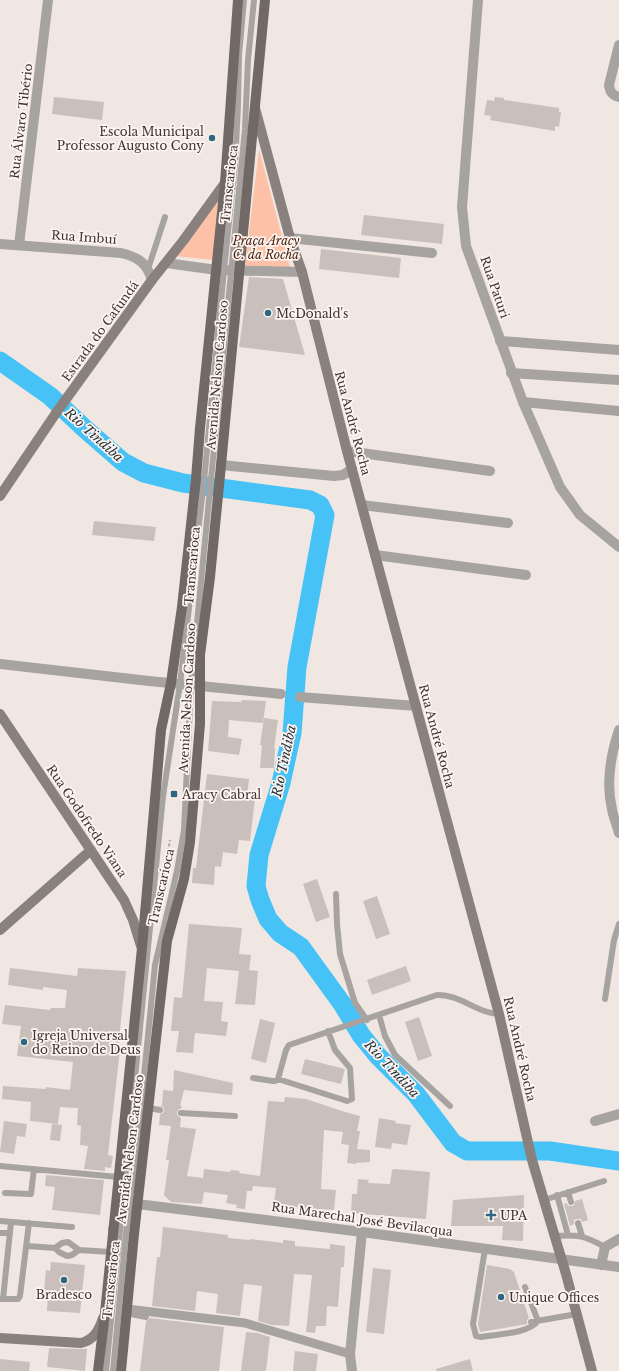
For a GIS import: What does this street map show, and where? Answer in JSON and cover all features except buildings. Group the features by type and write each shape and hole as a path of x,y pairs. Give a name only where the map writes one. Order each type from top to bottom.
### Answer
{"main road":[{"name":"Avenida Nelson Cardoso","path":"98,1371 142,948 160,738 175,683 182,607 199,490 210,485 222,464 228,270 225,183 238,0"},
{"name":"Avenida Nelson Cardoso","path":"121,1371 134,1205 148,1108 167,941 184,879 190,842 200,729 195,685 210,577 210,485 200,428 255,108 265,0"},
{"name":"Rua André Rocha","path":"255,108 290,238 302,272 346,451 362,505 499,1014 532,1160 555,1236 592,1371"},
{"name":"Estrada do Cafundá","path":"0,496 56,414 152,280 225,183"},
{"name":"Rua Godofredo Viana","path":"0,714 128,906 138,931 142,948"},
{"path":"0,930 91,850"},
{"path":"0,1338 81,1343 94,1336 100,1328 105,1313"}],"street":[{"name":"Rua Álvaro Tibério","path":"19,245 48,0"},
{"name":"Rua Paturi","path":"478,0 462,207 466,246 511,374 560,488 580,515 619,547"},
{"path":"619,45 609,85 612,94 619,97"},
{"path":"290,238 432,253"},
{"name":"Rua Imbuí","path":"0,244 132,255 145,264 152,280"},
{"path":"166,263 228,270 302,272"},
{"path":"500,341 619,350"},
{"path":"511,374 619,380"},
{"path":"523,402 619,411"},
{"path":"346,451 490,471"},
{"path":"222,464 334,476 343,475 352,469"},
{"path":"362,505 508,523"},
{"path":"375,555 526,575"},
{"path":"0,664 281,694"},
{"path":"300,697 416,706"},
{"path":"619,730 615,741 609,781 612,809 619,833"},
{"path":"595,1120 619,1114"},
{"path":"113,1230 122,1215 134,1205"},
{"name":"Rua Marechal José Bevilacqua","path":"134,1205 362,1232 619,1267"},
{"path":"352,1371 350,1354 362,1232"},
{"path":"601,1265 605,1247 619,1239"},
{"path":"126,1311 245,1323 350,1354"}],"lane":[{"name":"Transcarioca","path":"210,485 228,270 244,0"},
{"name":"Transcarioca","path":"228,270 245,129 248,60 254,0"},
{"path":"148,269 164,217"},
{"name":"Transcarioca","path":"106,1371 175,683"},
{"name":"Transcarioca","path":"113,1371 126,1233 134,1205 154,964 177,871 184,830 195,685"},
{"path":"336,894 340,954 355,1003 364,1020"},
{"path":"605,999 614,940 619,924"},
{"path":"278,1079 287,1047 290,1045 437,995 446,995 485,1012 499,1014"},
{"path":"379,1015 385,1036 395,1055 450,1106"},
{"path":"253,1078 273,1081 278,1079 347,1101 352,1099 350,1068 335,1050 328,1031"},
{"path":"148,1108 160,1110"},
{"path":"181,1113 235,1116"},
{"path":"0,1166 118,1177"},
{"path":"5,1193 31,1194 34,1169"},
{"path":"544,1200 604,1181"},
{"path":"568,1192 571,1202"},
{"path":"557,1195 568,1235"},
{"path":"0,1221 72,1227"},
{"path":"11,1222 2,1299 18,1299 20,1296 29,1223"},
{"path":"578,1223 582,1236"},
{"path":"0,1233 10,1233"},
{"path":"555,1236 582,1236 589,1238 605,1247"},
{"path":"27,1246 55,1248 62,1243 68,1242 79,1250 111,1252"},
{"path":"55,1248 67,1256 72,1255 79,1250"},
{"path":"485,1249 473,1324 476,1336 481,1337 523,1330 532,1327 538,1321"},
{"path":"525,1287 538,1321"},
{"path":"126,1311 146,1317"},
{"path":"530,1322 576,1314"}],"path":[{"path":"164,878 170,840"}],"green space":[{"name":"Praça Aracy C. da Rocha","path":"259,149 290,267 245,266"},
{"path":"220,195 213,260 175,256"}],"waterway":[{"name":"Rio Tindiba","path":"0,361 50,396 123,462 144,473 183,483 310,500 320,505 325,515 297,667 292,733 281,783 259,855 256,886 268,919 280,933 301,947 343,1005 361,1035 378,1056 416,1094 453,1143 467,1151 550,1151 619,1161"}],"place":[{"name":"Escola Municipal Professor Augusto Cony","path":"212,138"},
{"name":"McDonald's","path":"268,313"},
{"name":"Aracy Cabral","path":"174,794"},
{"name":"Igreja Universal do Reino de Deus","path":"24,1042"},
{"name":"UPA","path":"491,1215"},
{"name":"Bradesco","path":"64,1280"},
{"name":"Unique Offices","path":"501,1297"}]}
